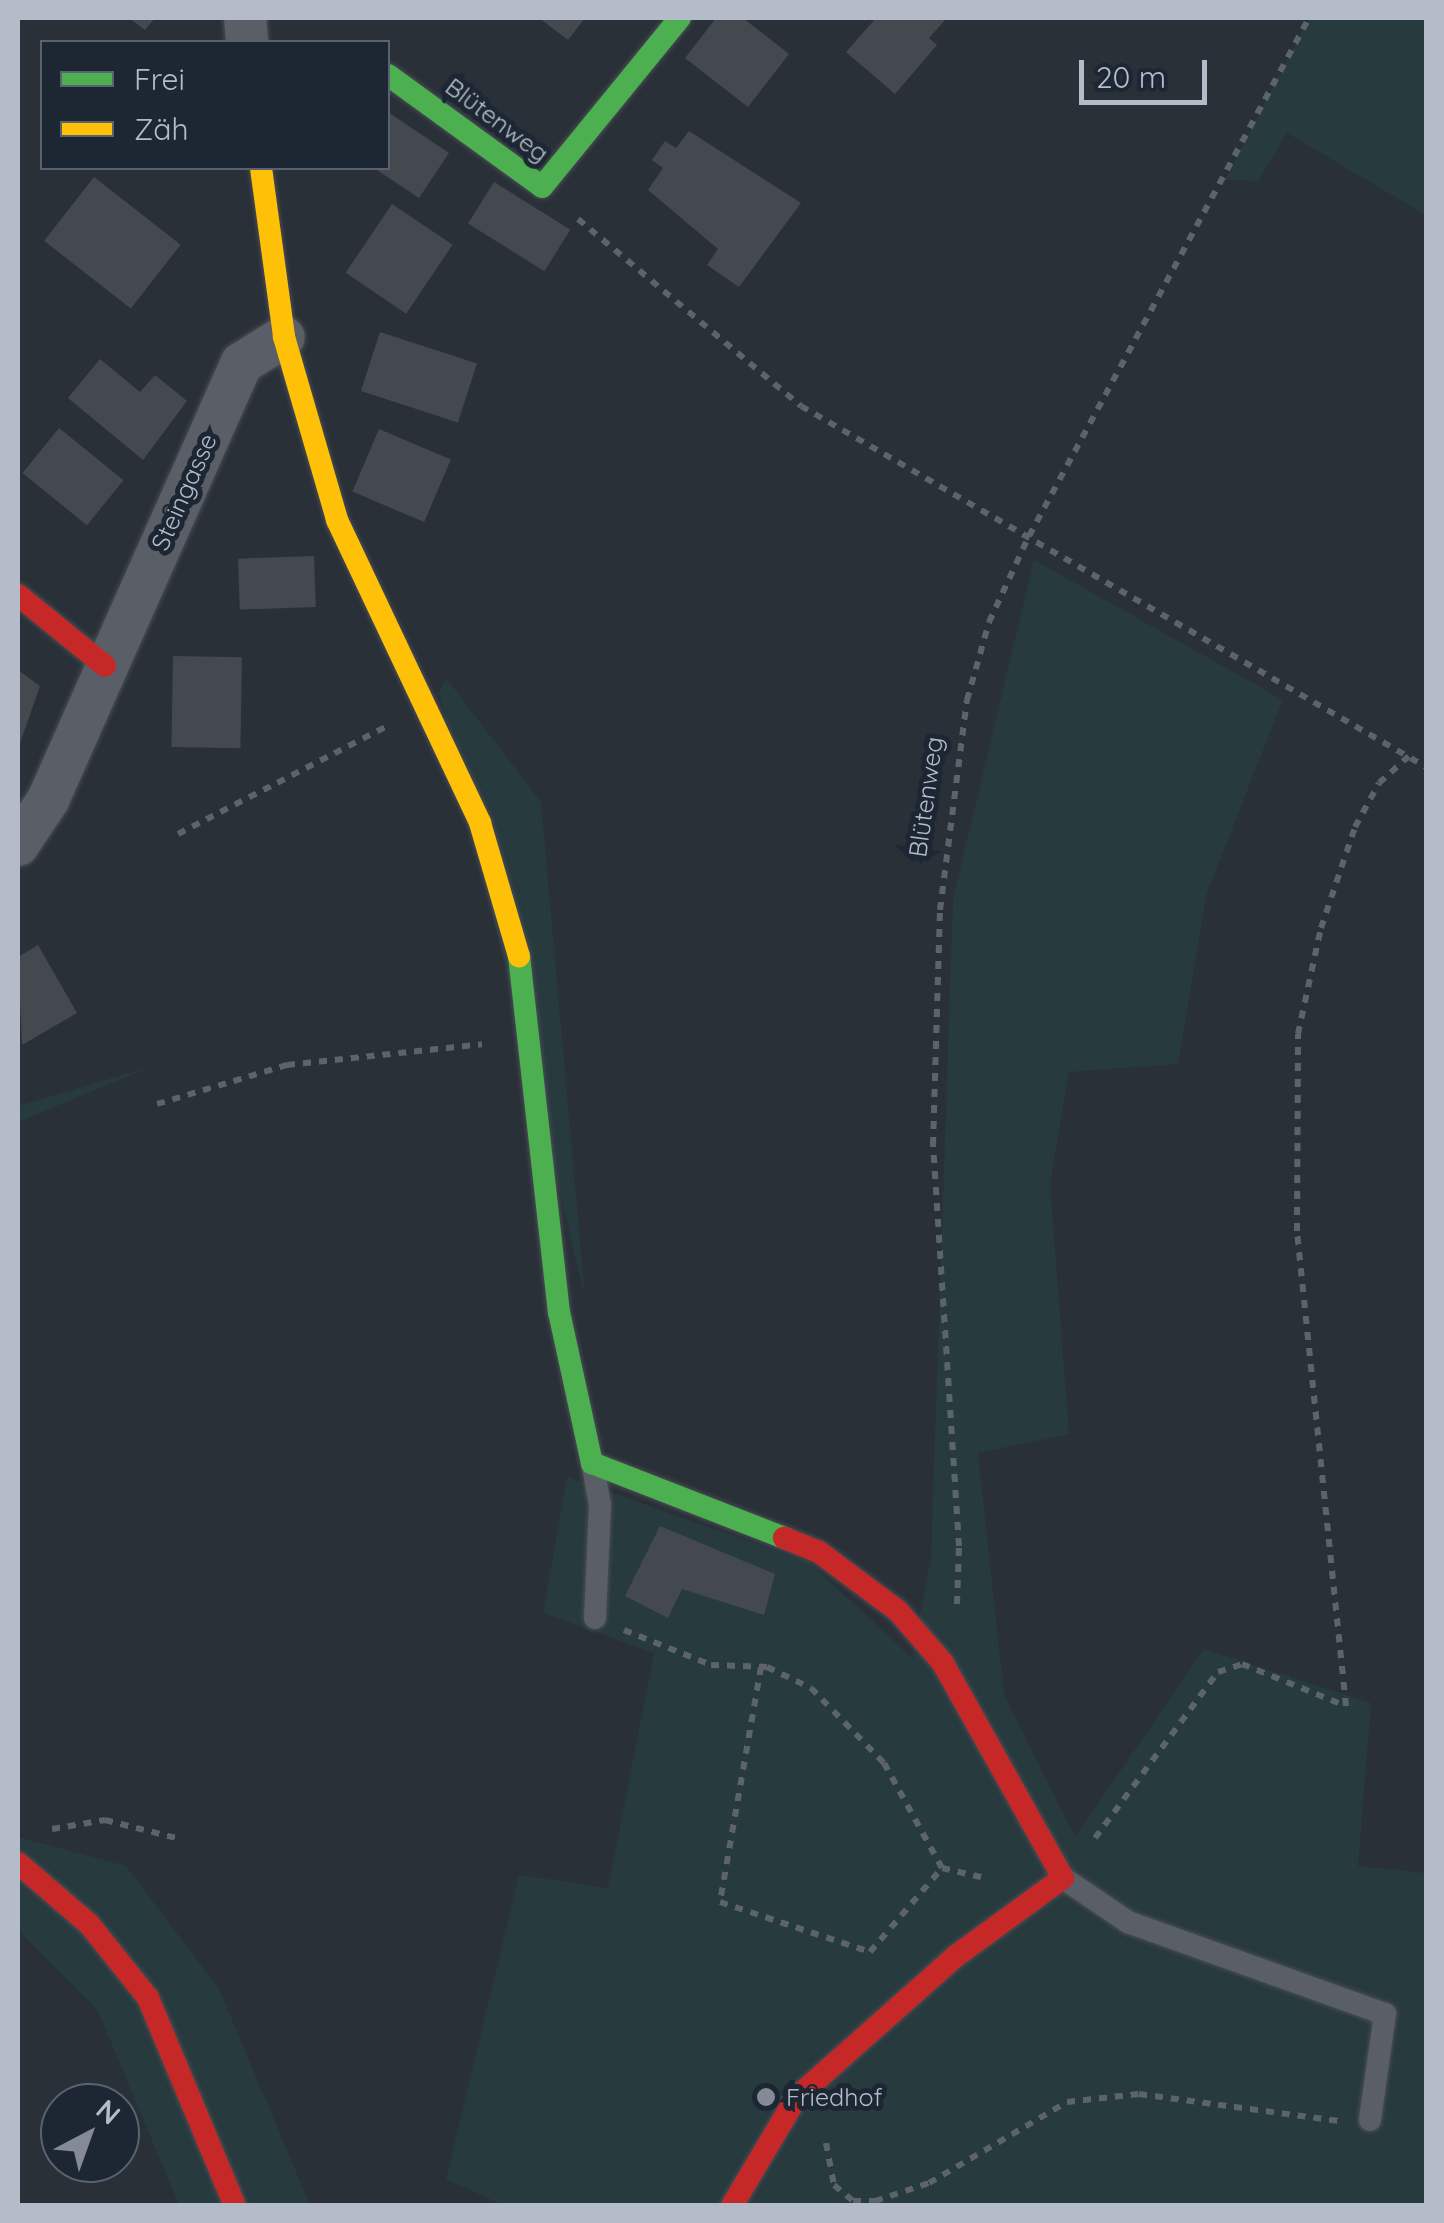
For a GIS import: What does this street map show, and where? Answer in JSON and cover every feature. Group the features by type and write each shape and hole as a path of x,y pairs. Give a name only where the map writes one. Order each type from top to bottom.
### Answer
{"street":[{"name":"Blütenweg","path":"390,76 542,188 680,18"},
{"path":"260,170 284,337 337,520 480,823 518,947 559,1312 592,1463 818,1552 898,1611 943,1663 1063,1878 956,1956 796,2098 732,2206"},
{"name":"Steingasse","path":"18,845 48,800 242,363 284,337"},
{"path":"18,595 106,666"},
{"path":"18,1863 89,1924 148,1998 235,2206"}],"lane":[{"path":"592,1463 600,1504 595,1618"},
{"path":"1063,1878 1128,1922 1385,2014 1370,2120"}],"path":[{"name":"Blütenweg","path":"943,1663 956,1627 959,1546 933,1145 940,910 967,700 989,622 1029,536 1309,18"},
{"path":"542,188 801,406 1426,768"},
{"path":"178,834 424,708"},
{"path":"1063,1878 1218,1672 1242,1664 1346,1706 1297,1231 1298,1034 1321,928 1355,827 1379,783 1409,756"},
{"path":"157,1104 287,1065 418,1047 528,1042"},
{"path":"661,1646 712,1665 761,1667 811,1688 884,1763 942,1868 1038,1896"},
{"path":"761,1667 720,1902 870,1952 942,1868"},
{"path":"34,1834 105,1820 176,1838"},
{"path":"826,2142 834,2185 853,2201 875,2201 929,2183 1067,2102 1139,2094 1271,2108 1317,2121 1370,2120"}],"green space":[{"path":"1309,18 1426,18 1426,215 1287,133 1258,181 1225,180"},
{"path":"1034,560 1283,700 1207,892 1178,1064 1069,1072 1050,1183 1069,1434 978,1453 1004,1694 1075,1837 1204,1649 1371,1703 1358,1866 1426,1873 1426,2205 505,2206 446,2179 519,1875 608,1888 654,1653 543,1613 567,1477 809,1562 912,1658 931,1557 953,899"},
{"path":"446,678 541,802 585,1297 439,693"},
{"path":"153,1066 18,1122 18,1106"},
{"path":"18,1837 126,1866 219,1989 310,2205 179,2205 140,2112 140,2083 128,2083 98,2011 18,1930"}],"building":[{"path":"129,18 155,18 145,30"},
{"path":"539,18 585,18 568,40"},
{"path":"716,18 743,18 789,54 748,107 685,58"},
{"path":"876,18 947,18 929,38 937,45 895,94 846,52"},
{"path":"390,113 449,153 419,198 377,170 390,170"},
{"path":"689,131 801,203 739,287 707,265 718,249 648,190 663,168 652,160 665,141 676,148"},
{"path":"94,177 181,245 131,309 44,241"},
{"path":"494,182 570,230 544,271 468,224"},
{"path":"392,204 453,245 406,314 346,273"},
{"path":"380,332 477,364 458,422 361,391"},
{"path":"100,359 140,392 155,375 187,401 143,460 68,398"},
{"path":"59,428 124,480 87,525 22,473"},
{"path":"379,429 451,459 424,522 352,492"},
{"path":"314,556 316,607 240,610 238,559"},
{"path":"173,656 242,657 240,748 171,747"},
{"path":"18,670 40,686 18,749"},
{"path":"38,945 77,1013 22,1045 18,957"},
{"path":"660,1526 775,1574 764,1615 682,1589 668,1618 625,1596"}],"traffic: fast":[{"path":"390,76 542,187 680,18"},
{"path":"519,956 559,1312 592,1463 784,1538"}],"traffic: slow":[{"path":"261,170 284,337 337,520 480,823 519,956"}],"traffic: jam":[{"path":"18,595 105,666"},
{"path":"732,2206 796,2098 956,1956 1063,1878 943,1663 898,1611 819,1552 784,1538"},
{"path":"18,1863 89,1924 148,1998 235,2206"}],"place":[{"name":"Friedhof","path":"766,2097"}]}
